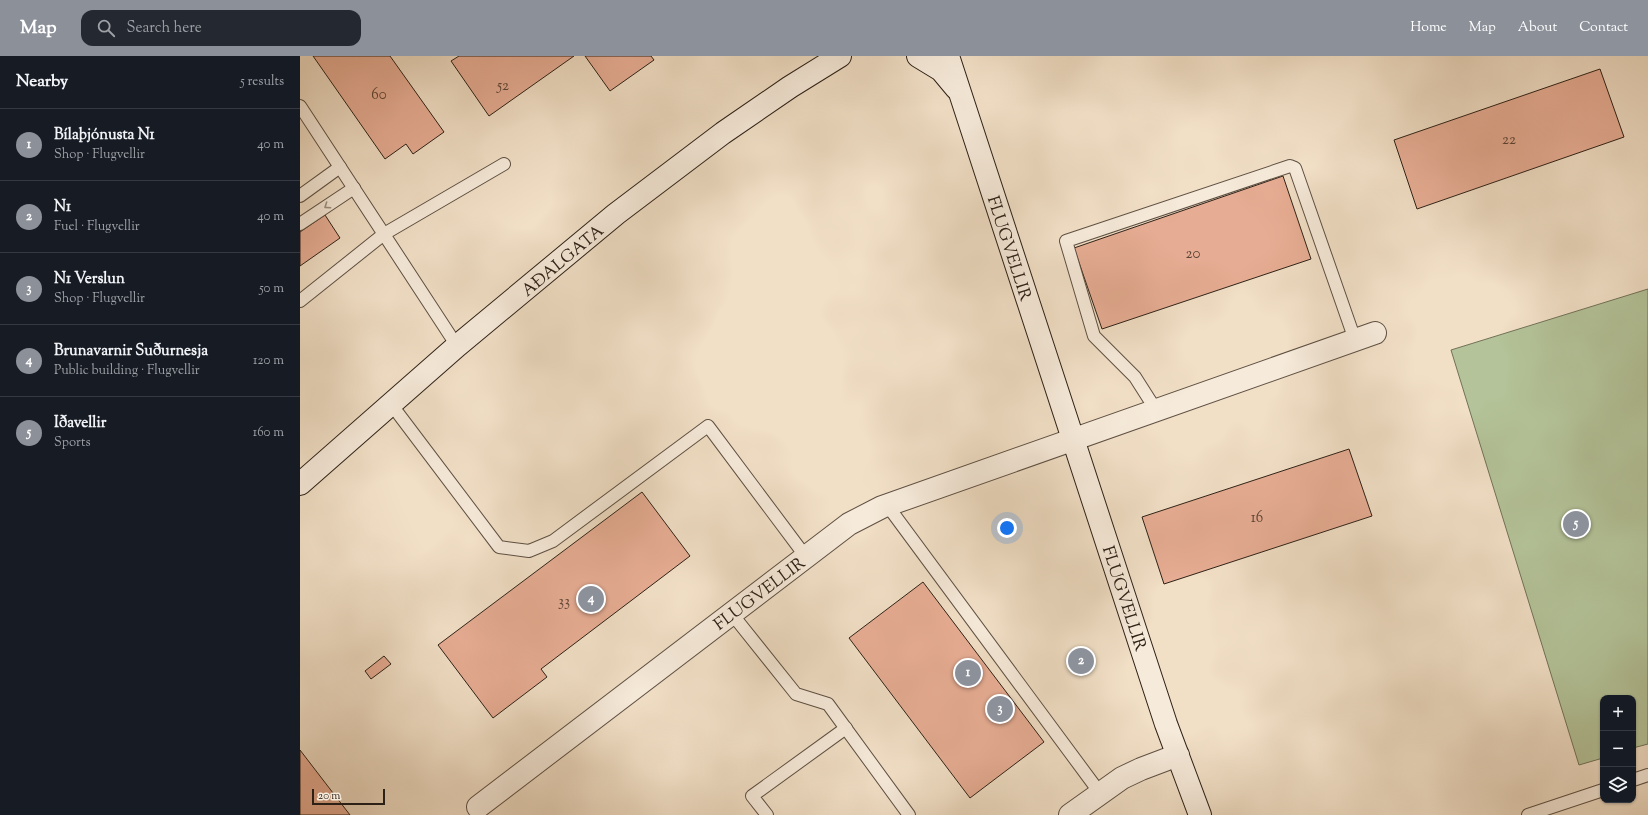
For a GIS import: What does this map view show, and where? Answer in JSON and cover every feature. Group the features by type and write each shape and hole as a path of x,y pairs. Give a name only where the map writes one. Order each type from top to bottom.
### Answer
{"street":[{"name":"AÐALGATA","path":"300,484 457,346 616,214 669,173 772,100 840,56"},
{"path":"918,56 941,70 960,93"},
{"name":"FLUGVELLIR","path":"948,56 1073,440 1178,755 1200,815"},
{"path":"958,56 960,93"},
{"name":"FLUGVELLIR","path":"473,811 849,524 887,505 1375,333"},
{"path":"1070,815 1122,778 1142,768 1178,755"}],"lane":[{"path":"300,106 457,346"},
{"path":"300,301 384,234 504,164"},
{"path":"1156,410 1135,377 1094,336 1066,241 1290,166 1295,168 1355,340"},
{"path":"300,196 340,167"},
{"path":"300,224 354,188"},
{"path":"391,404 499,547 529,551 553,541 708,426 806,557"},
{"path":"887,505 1100,793"},
{"path":"732,614 796,694 828,704 909,815"},
{"path":"767,815 752,796 846,728"},
{"path":"1636,779 1648,775"},
{"path":"1528,815 1600,791"}],"green space":[{"path":"1648,289 1648,744 1636,747 1636,695 1600,695 1600,759 1579,765 1451,350"}],"building":[{"path":"313,56 390,56 444,132 413,154 406,144 385,159"},
{"path":"459,56 574,56 489,116 451,61"},
{"path":"585,56 651,56 654,60 610,91"},
{"path":"1600,69 1624,137 1417,209 1394,140"},
{"path":"1283,176 1311,259 1102,329 1074,248"},
{"path":"325,215 340,238 300,266 300,232"},
{"path":"1349,449 1372,516 1164,584 1142,517"},
{"path":"642,492 690,556 541,669 547,677 493,718 438,645"},
{"path":"923,582 1044,742 970,798 849,638"},
{"path":"384,656 391,664 371,679 365,671"},
{"path":"300,750 350,815 300,815"}],"place":[{"name":"Iðavellir","path":"1576,524"},
{"name":"Brunavarnir Suðurnesja","path":"591,599"},
{"name":"N1","path":"1081,661"},
{"name":"Bílaþjónusta N1","path":"968,673"},
{"name":"N1 Verslun","path":"1000,709"}]}
